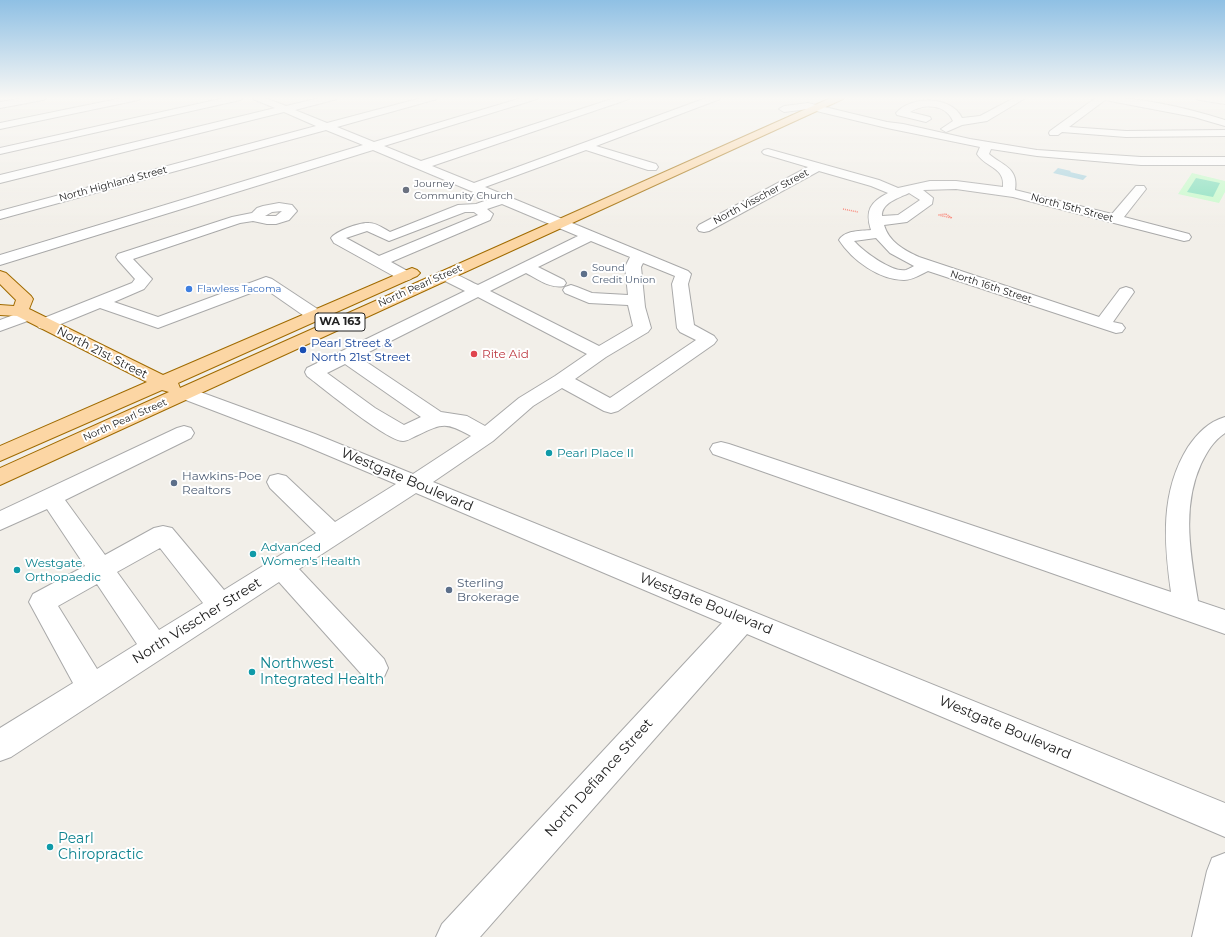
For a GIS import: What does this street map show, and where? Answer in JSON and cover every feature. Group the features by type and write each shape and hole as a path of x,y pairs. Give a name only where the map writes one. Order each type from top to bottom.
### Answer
{"main road":[{"name":"North Pearl Street","path":"0,477 444,275 559,216 729,141"},
{"path":"638,174 666,161"},
{"path":"521,225 543,216"},
{"name":"North Pearl Street","path":"0,454 427,267"},
{"path":"0,276 25,299 23,313"},
{"name":"North 21st Street","path":"0,310 23,313 162,383 185,393"}],"street":[{"path":"0,151 45,141"},
{"path":"0,179 156,141"},
{"name":"North Highland Street","path":"0,215 273,141"},
{"path":"363,141 543,216 559,216 589,236 683,274 680,284 686,328 708,340 611,407 562,380"},
{"path":"0,260 387,141"},
{"path":"422,165 494,141"},
{"path":"475,187 600,141"},
{"path":"967,141 1037,153 1099,158 1148,161 1222,161"},
{"path":"1182,141 1188,144"},
{"path":"987,145 983,154 985,157 996,163 1007,175 1010,185 1008,191"},
{"path":"586,146 652,167"},
{"path":"996,163 999,161 1001,147"},
{"path":"1201,151 1222,161"},
{"path":"768,152 876,183 895,192"},
{"name":"North Visscher Street","path":"704,228 817,167"},
{"name":"North 15th Street","path":"912,189 931,186 958,186 1008,191 1184,237"},
{"path":"877,228 873,216 874,211 877,206 895,192 912,189 924,195 927,198 927,201 902,219 846,240 861,255 887,272 905,275 928,265"},
{"path":"1115,219 1140,189"},
{"path":"390,238 463,208 477,208 502,198"},
{"path":"378,262 485,217 486,214 477,208"},
{"path":"45,324 138,286 142,283 144,279 123,257 237,220 257,216"},
{"path":"405,276 339,240 338,238 341,235 370,227 410,248"},
{"name":"North 16th Street","path":"877,228 896,250 928,265 1109,326 1126,292"},
{"path":"436,418 403,434 368,413 314,372 589,236"},
{"path":"526,267 589,298 636,300 633,267 638,256"},
{"path":"444,275 600,353"},
{"path":"100,302 158,323 266,282 316,316"},
{"name":"North Visscher Street","path":"0,746 415,483 486,436 526,402 562,380 600,353 642,328 636,300"},
{"path":"0,326 23,313"},
{"path":"346,356 436,418 460,421 486,436"},
{"name":"Westgate Boulevard","path":"185,393 308,439 1225,820"},
{"path":"1186,609 1177,537 1176,516 1179,495 1189,464 1202,441 1213,431 1225,424"},
{"path":"0,521 184,433"},
{"path":"721,449 1225,622"},
{"path":"278,482 333,535"},
{"path":"51,497 155,648"},
{"path":"92,688 42,602 163,535 221,606"},
{"path":"282,568 374,668"},
{"name":"North Defiance Street","path":"455,937 743,619"},
{"path":"1211,937 1225,871"}],"green space":[{"path":"1192,173 1225,181 1225,192 1219,203 1178,194"},
{"path":"1196,178 1220,183 1213,197 1187,192"}],"water":[{"path":"1058,168 1087,176 1083,180 1053,173"}],"place":[{"name":"Journey Community Church","path":"406,190"},
{"name":"Sound Credit Union","path":"584,274"},
{"name":"Flawless Tacoma","path":"189,289"},
{"name":"Pearl Street & North 21st Street","path":"303,350"},
{"name":"Rite Aid","path":"474,354"},
{"name":"Pearl Place II","path":"549,453"},
{"name":"Hawkins-Poe Realtors","path":"174,483"},
{"name":"Advanced Women's Health","path":"253,554"},
{"name":"Westgate Orthopaedic","path":"17,570"},
{"name":"Sterling Brokerage","path":"449,590"},
{"name":"Northwest Integrated Health","path":"252,672"},
{"name":"Pearl Chiropractic","path":"50,847"}]}
